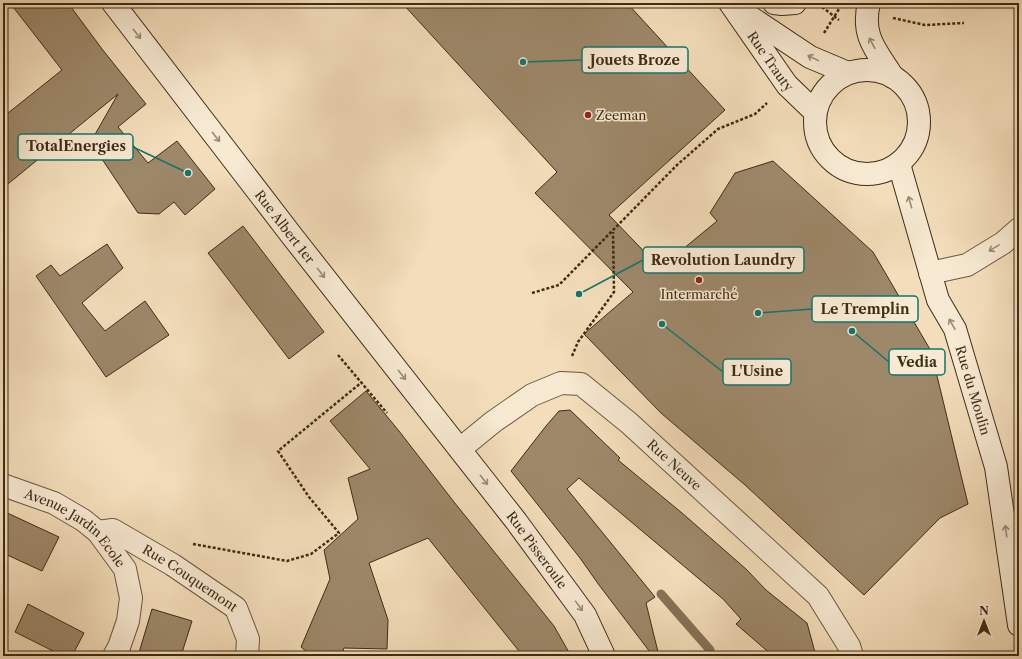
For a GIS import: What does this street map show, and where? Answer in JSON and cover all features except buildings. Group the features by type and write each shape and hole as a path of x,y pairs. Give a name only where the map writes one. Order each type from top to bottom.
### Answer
{"main road":[{"name":"Rue Albert 1er","path":"113,3 297,242 460,449"},
{"path":"774,3 795,3"},
{"name":"Rue Trauty","path":"731,4 810,57 848,73"},
{"name":"Rue Trauty","path":"731,4 786,85 815,112"},
{"path":"868,8 866,27 870,40 893,76 913,97 918,111 919,126 916,140 909,153 899,164 883,172 865,174 847,171 832,162 821,147 815,130 815,112 821,95 833,82 848,73 863,70 879,71 893,76"},
{"name":"Rue du Moulin","path":"899,164 938,300 955,329 996,467 1019,625"},
{"path":"930,273 967,264 1003,243 1019,229"},
{"name":"Rue Neuve","path":"460,449 493,422 532,395 561,383 581,384 629,423 818,596 849,646 852,656"},
{"name":"Rue Pisseroule","path":"460,449 585,614 604,656"},
{"name":"Avenue Jardin Ecole","path":"3,485 54,503 83,520 98,532 124,569 131,598 128,621 119,647 114,656"},
{"name":"Rue Couquemont","path":"98,532 113,530 174,565 236,608 248,640 247,656"}],"path":[{"path":"810,57 840,8 837,3"},
{"path":"868,8 925,25 964,22"},
{"path":"532,292 559,285 677,165 718,129 755,114 786,85"},
{"path":"561,383 578,342 614,292 613,231"},
{"path":"338,355 388,413"},
{"path":"192,544 287,561 311,554 339,533 309,497 278,452 362,382"}],"waterway":[{"path":"661,594 710,650"}],"place":[{"name":"Jouets Broze","path":"523,62"},
{"name":"Zeeman","path":"588,115"},
{"name":"TotalEnergies","path":"188,173"},
{"name":"Intermarché","path":"699,280"},
{"name":"Revolution Laundry","path":"579,294"},
{"name":"Le Tremplin","path":"758,313"},
{"name":"L'Usine","path":"662,324"},
{"name":"Vedia","path":"852,331"}]}
